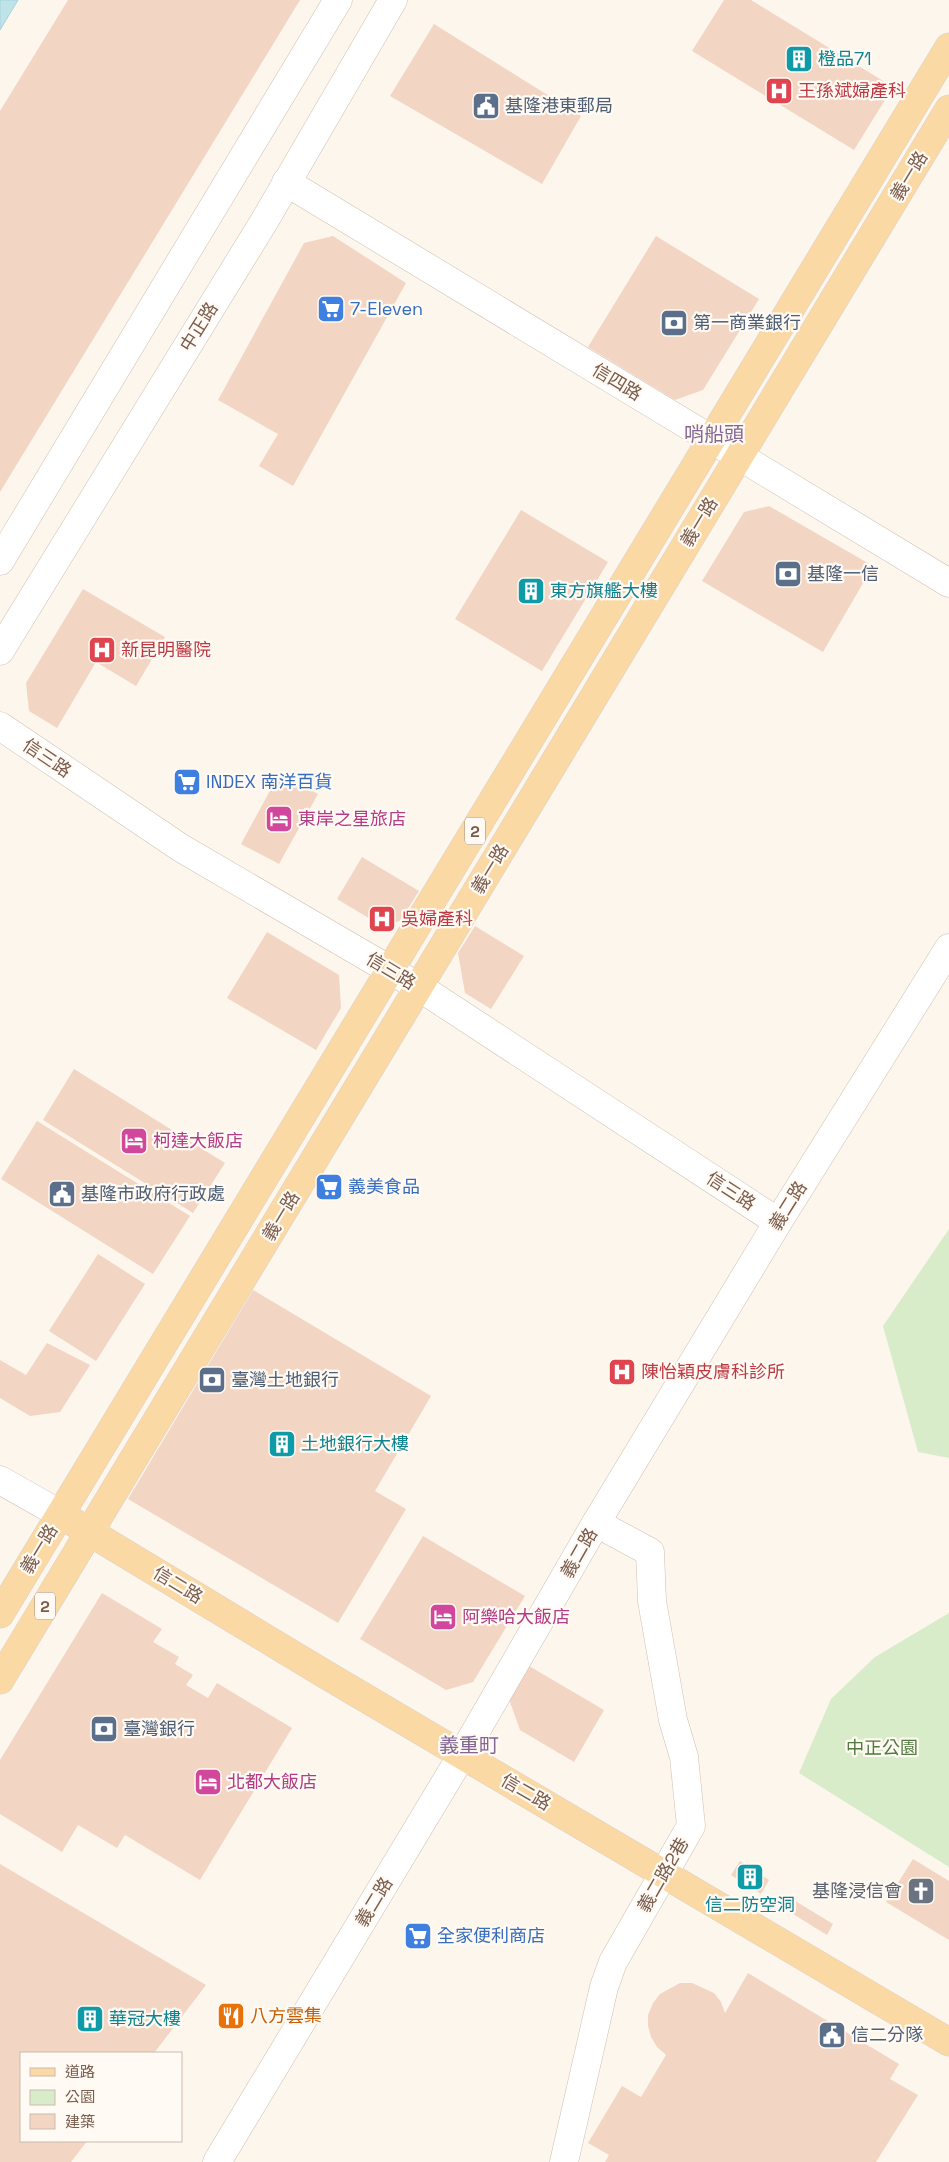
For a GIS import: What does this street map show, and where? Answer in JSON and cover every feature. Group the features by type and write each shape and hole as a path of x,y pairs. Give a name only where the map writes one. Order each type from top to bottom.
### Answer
{"main road":[{"name":"義一路","path":"0,1614 949,47"},
{"name":"義一路","path":"0,1680 949,109"},
{"name":"信二路","path":"60,1514 462,1755 949,2042"}],"street":[{"path":"0,561 338,0"},
{"name":"中正路","path":"0,651 265,220 393,0"},
{"name":"信四路","path":"286,182 949,582"},
{"name":"信三路","path":"0,726 181,848 419,987 778,1222"},
{"name":"義二路","path":"217,2162 462,1755 596,1523 778,1222 949,948"},
{"name":"信二路","path":"0,1480 60,1514"},
{"name":"義二路2巷","path":"564,2162 604,1987 613,1962 691,1826 684,1757 673,1720 652,1601 650,1552 596,1523"}],"green space":[{"path":"949,1229 949,1458 918,1452 883,1326"},
{"name":"中正公園","path":"949,1613 949,1867 799,1773 831,1699 875,1657"}],"water":[{"path":"0,0 18,0 0,30"}],"building":[{"path":"68,0 300,0 0,492 0,111"},
{"name":"橙品71","path":"724,0 751,0 893,87 854,150 692,51"},
{"name":"基隆港東郵局","path":"434,24 581,116 542,184 390,96"},
{"path":"333,236 406,283 293,486 259,466 278,434 218,400 304,243"},
{"name":"第一商業銀行","path":"656,236 759,299 703,390 675,400 588,347"},
{"name":"基隆一信","path":"769,506 873,566 823,652 702,581 744,512"},
{"name":"東方旗艦大樓","path":"521,510 608,562 542,671 455,619"},
{"name":"新昆明醫院","path":"83,589 165,637 136,686 96,662 57,728 29,711 26,683"},
{"name":"東岸之星旅店","path":"279,774 318,794 279,864 241,844"},
{"path":"362,857 419,891 400,921 382,926 337,899"},
{"path":"475,926 524,956 491,1009 465,993 458,953"},
{"path":"267,932 339,975 341,1008 316,1050 227,998"},
{"name":"柯達大飯店","path":"74,1069 225,1163 193,1213 43,1120"},
{"path":"37,1121 190,1216 153,1274 1,1179"},
{"path":"98,1254 145,1284 96,1361 49,1331"},
{"name":"土地銀行大樓","path":"253,1290 431,1396 375,1491 406,1509 338,1623 128,1499"},
{"path":"47,1343 90,1365 60,1412 30,1416 0,1398 0,1360 26,1375"},
{"name":"阿樂哈大飯店","path":"423,1536 525,1596 473,1682 446,1690 360,1639"},
{"name":"臺灣銀行","path":"102,1593 162,1629 153,1642 179,1657 175,1664 193,1675 186,1685 208,1698 217,1683 292,1728 200,1880 125,1835 117,1848 78,1825 62,1852 0,1814 0,1760"},
{"path":"529,1666 604,1710 574,1762 520,1730 509,1699"},
{"name":"基隆浸信會","path":"913,1859 949,1881 949,1940 886,1902"},
{"name":"信二防空洞","path":"740,1861 769,1880 761,1894 731,1875"},
{"name":"華冠大樓","path":"0,1864 206,1985 155,2052 20,2052 20,2142 86,2142 71,2162 0,2162"},
{"path":"792,1899 833,1924 827,1935 785,1909"},
{"path":"748,1973 899,2064 890,2079 918,2095 876,2162 605,2162 609,2155 588,2143 622,2086 641,2097 666,2055 657,2047 651,2037 648,2026 648,2015 653,2003 660,1994 680,1983 692,1983 714,1993 721,2002 725,2013"}],"place":[{"name":"橙品71","path":"799,59"},
{"name":"王孫斌婦產科","path":"779,91"},
{"name":"基隆港東郵局","path":"486,106"},
{"name":"7-Eleven","path":"331,309"},
{"name":"第一商業銀行","path":"674,323"},
{"name":"基隆一信","path":"788,574"},
{"name":"東方旗艦大樓","path":"531,591"},
{"name":"新昆明醫院","path":"102,650"},
{"name":"INDEX 南洋百貨","path":"187,782"},
{"name":"東岸之星旅店","path":"279,819"},
{"name":"吳婦產科","path":"382,919"},
{"name":"柯達大飯店","path":"134,1141"},
{"name":"義美食品","path":"329,1187"},
{"name":"基隆市政府行政處","path":"62,1194"},
{"name":"陳怡穎皮膚科診所","path":"622,1372"},
{"name":"臺灣土地銀行","path":"212,1380"},
{"name":"土地銀行大樓","path":"282,1444"},
{"name":"阿樂哈大飯店","path":"443,1617"},
{"name":"臺灣銀行","path":"104,1729"},
{"name":"北都大飯店","path":"208,1782"},
{"name":"信二防空洞","path":"750,1877"},
{"name":"基隆浸信會","path":"921,1891"},
{"name":"全家便利商店","path":"418,1936"},
{"name":"八方雲集","path":"231,2016"},
{"name":"華冠大樓","path":"90,2019"},
{"name":"信二分隊","path":"832,2035"}],"district":[{"name":"哨船頭","path":"714,434"},
{"name":"義重町","path":"469,1745"}]}
